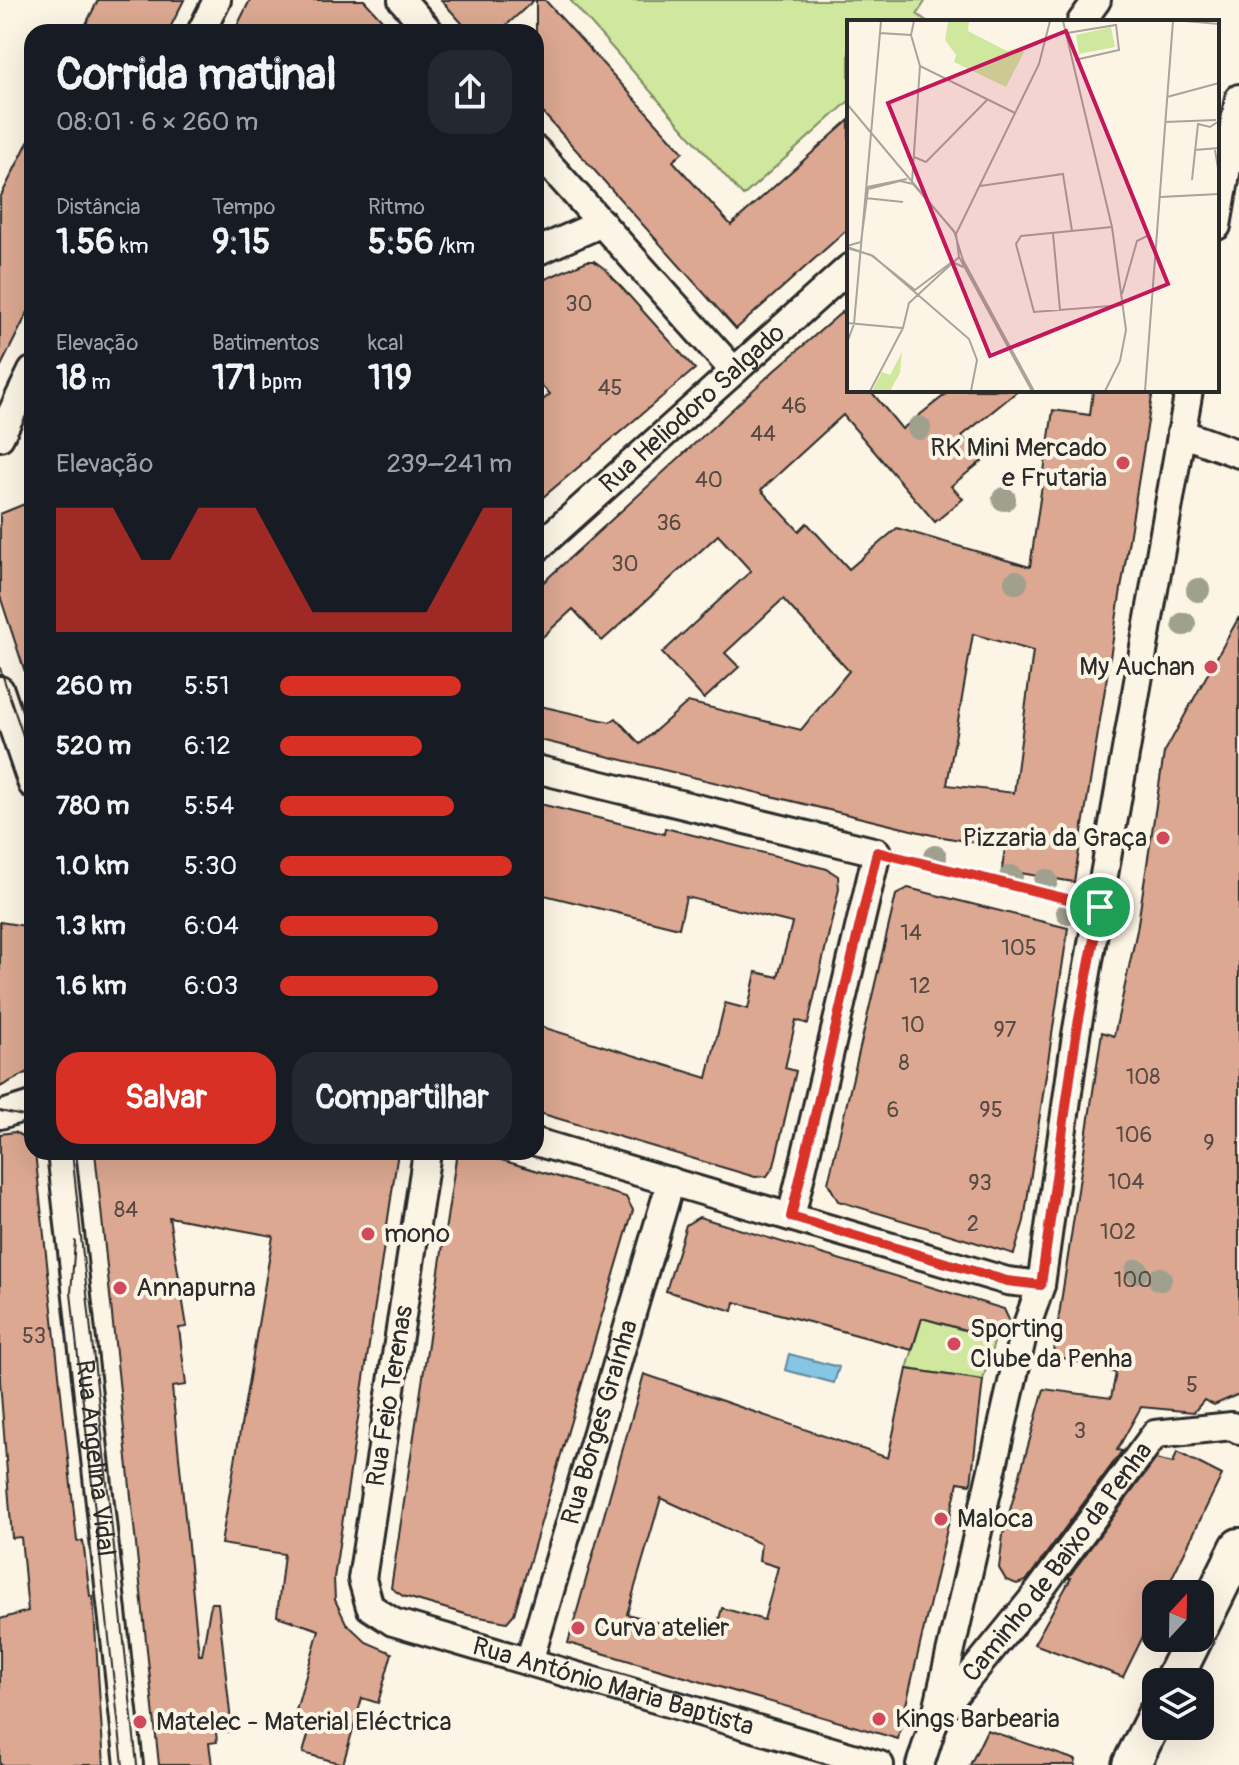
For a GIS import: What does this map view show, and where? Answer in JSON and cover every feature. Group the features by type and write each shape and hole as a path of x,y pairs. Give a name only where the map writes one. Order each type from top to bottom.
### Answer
{"street":[{"path":"205,24 217,0"},
{"path":"402,0 423,24"},
{"path":"1082,20 1097,0"},
{"path":"1219,222 1230,202 1239,98"},
{"path":"544,159 734,371"},
{"path":"544,248 602,223"},
{"name":"Rua Heliodoro Salgado","path":"544,542 847,270"},
{"path":"920,1765 935,1719 1022,1339 1041,1285 1076,1035 1189,392"},
{"path":"0,437 24,399"},
{"path":"1181,433 1239,454"},
{"path":"0,690 24,760"},
{"path":"544,771 877,852 791,1217"},
{"path":"0,1115 24,1108"},
{"path":"544,1144 1007,1281 1041,1285"},
{"name":"Rua Angelina Vidal","path":"62,1160 129,1765"},
{"name":"Rua Feio Terenas","path":"393,1622 370,1607 362,1579 426,1160"},
{"name":"Rua Borges Graínha","path":"529,1662 671,1181"},
{"name":"Caminho de Baixo da Penha","path":"935,1719 1039,1591 1155,1434 1235,1428"},
{"path":"1214,1598 1239,1547"},
{"name":"Rua António Maria Baptista","path":"393,1622 880,1765"},
{"path":"1131,1765 1144,1740"}],"path":[{"path":"877,852 1100,907"}],"green space":[{"path":"570,0 926,0 917,14 925,20 847,20 847,103 743,196"},
{"name":"Sporting Clube da Penha","path":"922,1318 995,1339 983,1380 907,1369"}],"water":[{"path":"789,1354 839,1367 834,1383 785,1370"}],"building":[{"path":"98,0 184,0 172,24 86,24"},
{"path":"250,0 364,0 386,24 238,24"},
{"path":"441,0 534,0 508,24 463,24"},
{"path":"536,0 545,0 683,152 673,161 731,225 847,122 847,230 736,329 544,114 544,24 536,24"},
{"path":"24,150 24,320 0,368 0,198"},
{"path":"587,261 594,261 605,269 695,369 544,496 544,399 550,394 544,388 544,280"},
{"path":"847,308 847,392 872,392 902,429 948,392 1017,392 962,436 982,461 951,486 963,499 935,522 843,415 761,490 799,531 807,523 849,569 897,528 1030,567 1053,410 1090,415 1093,392 1153,392 1074,882 1002,870 1005,848 932,835 544,741 544,707 610,722 616,718 640,744 688,702 801,730 849,671 783,599 725,653 739,667 704,699 662,653 751,571 718,535 602,641 573,609 544,636 544,582","holes":["973,634 1033,651 1014,793 947,785"]},
{"path":"24,504 24,669 0,596 0,514"},
{"path":"1239,617 1239,1394 1214,1405 1204,1400 1194,1412 1141,1407 1117,1450 1122,1451 1026,1581 1017,1584 1006,1580 999,1568 1003,1535 1044,1389 1111,1398 1116,1373 1053,1355 1102,1032 1114,1036 1137,930 1164,753"},
{"path":"544,805 664,834 665,828 827,869 838,876 839,889 808,1024 796,1020 785,1068 796,1071 774,1166 767,1176 755,1177 544,1114 544,1027 707,1078 725,1003 748,1009 756,972 778,977 792,923 686,897 679,928 544,895"},
{"path":"908,888 1068,928 1024,1221 1014,1254 838,1201 828,1183 896,895"},
{"path":"0,922 24,926 24,1074 0,1087"},
{"path":"15,1132 24,1137 24,1160 36,1160 77,1541 83,1541 90,1596 93,1596 104,1765 0,1765 0,1619 28,1611 21,1537 12,1538 0,1381 0,1134"},
{"path":"96,1160 397,1160 334,1578 335,1600 346,1623 366,1642 392,1653 378,1703 362,1698 343,1764 303,1753 311,1725 293,1721 319,1630 277,1616 284,1554 221,1544 273,1236 169,1217 187,1327 179,1328 186,1385 172,1387 199,1655 202,1655 211,1603 218,1603 232,1731 216,1732 217,1742 209,1743 212,1765 159,1765"},
{"path":"456,1160 501,1160 626,1197 633,1210 514,1614 507,1622 468,1615 403,1596 391,1588"},
{"path":"699,1217 1004,1309 1010,1322 1005,1341 922,1318 912,1350 735,1302 733,1311 666,1291 686,1225"},
{"path":"907,1369 983,1380 971,1484 958,1482 898,1739 568,1643 644,1374 888,1458","holes":["661,1498 761,1544 759,1561 778,1567 764,1620 722,1608 714,1638 627,1614"]},
{"path":"1177,1452 1222,1475 1171,1580 1142,1580 1142,1638 1123,1677 1034,1644 1071,1578 1068,1578 1156,1459 1173,1463"},
{"path":"987,1730 1076,1760 1075,1765 970,1765"}],"tram line":[{"path":"0,668 24,738"},
{"path":"0,1111 24,1116"},
{"path":"73,1160 137,1765"},
{"path":"75,1241 71,1293 123,1765"}],"place":[{"name":"RK Mini Mercado e Frutaria","path":"1123,463"},
{"name":"My Auchan","path":"1211,667"},
{"name":"Pizzaria da Graça","path":"1163,838"},
{"name":"mono","path":"368,1234"},
{"name":"Annapurna","path":"120,1288"},
{"name":"Sporting Clube da Penha","path":"954,1344"},
{"name":"Maloca","path":"941,1519"},
{"name":"Curva atelier","path":"578,1628"},
{"name":"Kings Barbearia","path":"879,1719"},
{"name":"Matelec - Material Eléctrica","path":"140,1722"}],"route":[{"path":"877,852 1100,907 1076,1035 1041,1285 1007,1281 791,1217 877,852"}]}
